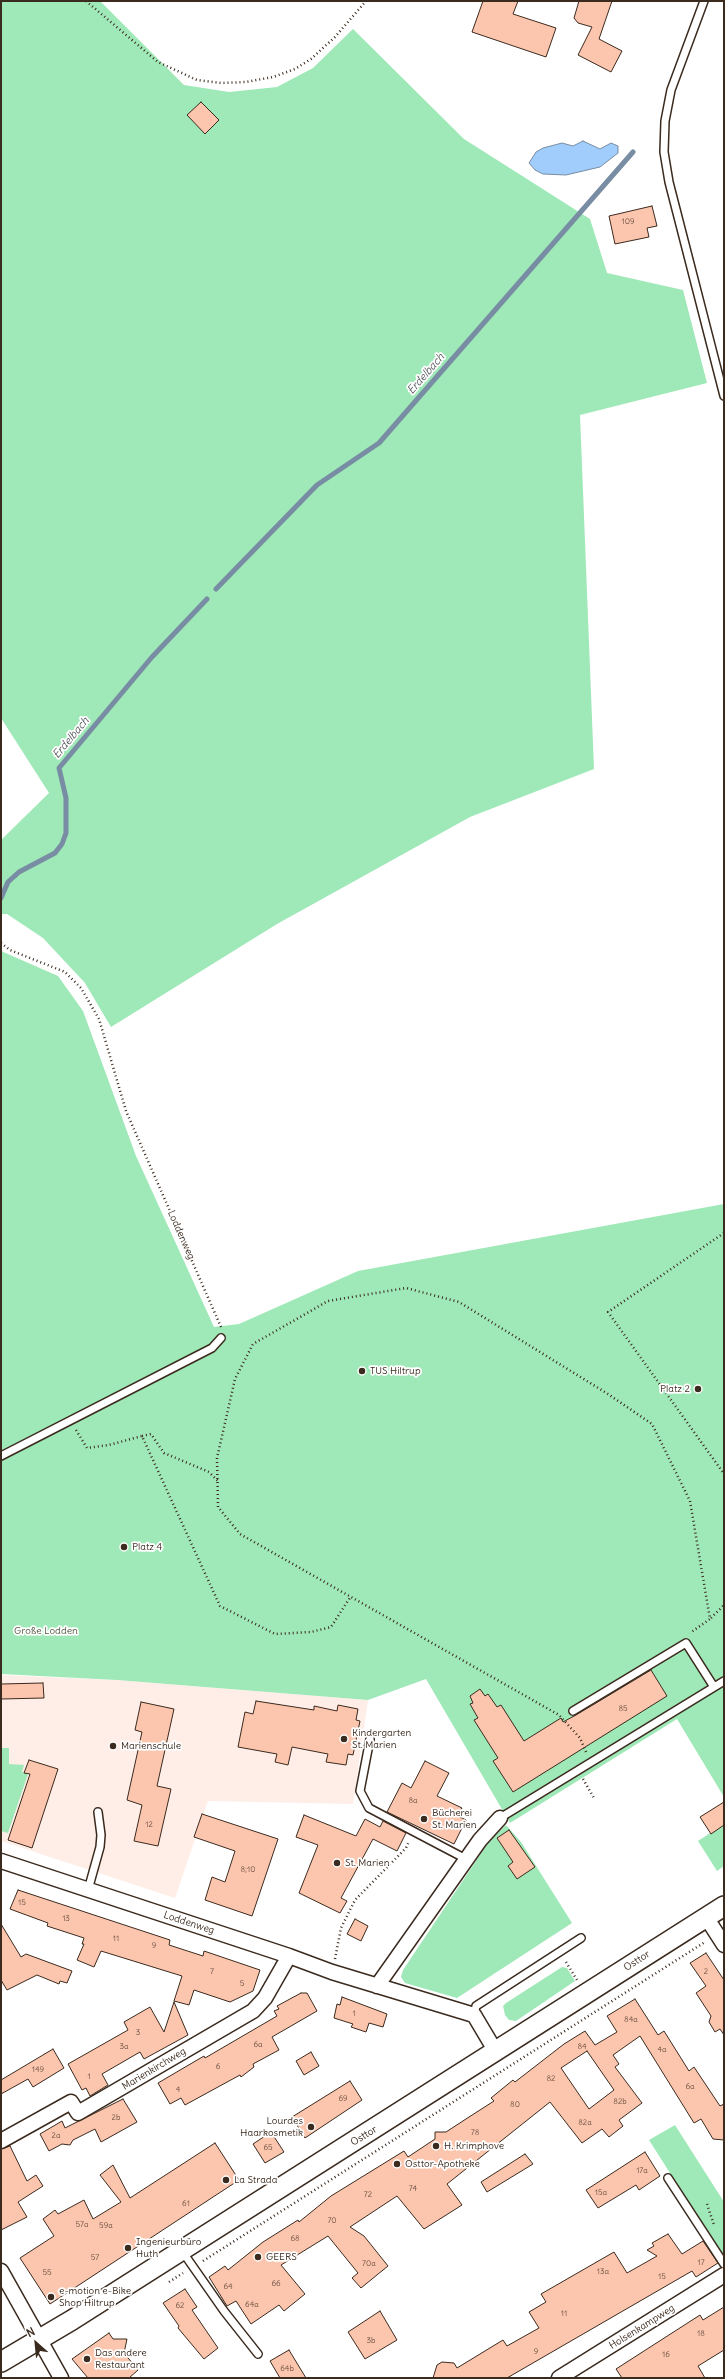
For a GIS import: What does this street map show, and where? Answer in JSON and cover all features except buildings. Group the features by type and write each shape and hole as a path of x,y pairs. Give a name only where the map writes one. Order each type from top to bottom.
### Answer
{"main road":[{"name":"Osttor","path":"1,2362 40,2340 724,1906"}],"street":[{"path":"377,1986 466,1859 500,1818"},
{"name":"Loddenweg","path":"1,1861 289,1956 332,1972 474,2015"},
{"path":"706,1917 720,1940"},
{"name":"Marienkirchweg","path":"1,2140 71,2102 78,2113 253,2011 265,1998 289,1956"},
{"path":"474,2015 496,2052"},
{"path":"1,2270 61,2378"},
{"name":"Holsenkampweg","path":"559,2378 724,2275"}],"lane":[{"path":"704,1 671,90 665,121 664,152 668,182 724,396"},
{"path":"1,1456 212,1348 221,1338"},
{"path":"569,1711 686,1644 714,1687"},
{"path":"500,1818 724,1681"},
{"path":"370,1739 360,1791 369,1808 466,1859"},
{"path":"88,1890 100,1847 101,1835 98,1812"},
{"path":"474,2015 476,2006 581,1938"},
{"path":"668,2178 724,2264"},
{"path":"182,2250 228,2316 258,2354"}],"path":[{"path":"86,1 158,62 196,80 222,82 246,82 273,77 295,69 311,59 335,37 366,1"},
{"name":"Loddenweg","path":"1,943 10,950 65,972 81,988 99,1019 126,1111 221,1325 221,1338"},
{"path":"724,1232 608,1312 724,1474"},
{"path":"590,1762 580,1738 559,1714 240,1534 218,1507 217,1458 235,1380 253,1344 328,1301 406,1288 460,1302 652,1424 690,1500 710,1618"},
{"path":"70,1420 87,1448 109,1445 150,1434 164,1453 209,1472 218,1481"},
{"path":"142,1436 220,1606 275,1634 310,1632 331,1627 351,1596"},
{"path":"684,1636 710,1618 724,1605"},
{"path":"559,1714 569,1711"},
{"path":"578,1770 594,1798"},
{"path":"332,1972 342,1928 355,1900 406,1848 413,1831"},
{"path":"167,2283 720,1940"},
{"path":"560,1952 577,1980"}],"shaded area":[{"name":"Marienschule","path":"1,1675 117,1680 368,1700 353,1804 208,1801 175,1898 1,1841"}],"green space":[{"path":"1,1 100,1 184,85 229,92 277,87 313,68 353,29 464,139 590,219 607,273 683,290 707,383 580,415 594,769 470,817 277,924 111,1027 85,983 43,938 7,914 1,914 1,840 49,793 1,718"},
{"name":"TUS Hiltrup","path":"1,951 58,976 83,1011 136,1156 214,1327 239,1324 358,1271 724,1204 724,1797 677,1719 510,1823 426,1679 368,1700 117,1680 1,1674"},
{"path":"1,1748 9,1748 9,1764 24,1765 22,1772 28,1774 8,1833 1,1831"},
{"path":"724,1824 724,1866 717,1871 698,1841"},
{"path":"506,1825 521,1842 572,1923 457,1998 405,1983 401,1977 403,1970 490,1840"},
{"path":"562,1967 567,1968 575,1981 516,2021 509,2020 505,2015 503,2006 506,2003"},
{"path":"675,2125 724,2202 724,2258 649,2140"}],"water":[{"path":"583,141 600,149 611,143 618,146 618,153 600,167 566,175 543,174 535,170 529,163 536,152 543,148 562,143 573,146"}],"waterway":[{"name":"Erdelbach","path":"216,589 317,485 379,443 633,152"},
{"name":"Erdelbach","path":"1,898 8,882 19,872 55,853 62,844 66,833 66,798 59,768 152,657 207,599"}],"place":[{"name":"TUS Hiltrup","path":"362,1371"},
{"name":"Platz 2","path":"698,1389"},
{"name":"Platz 4","path":"124,1547"},
{"name":"Kindergarten St. Marien","path":"344,1739"},
{"name":"Marienschule","path":"113,1746"},
{"name":"Bücherei St. Marien","path":"424,1819"},
{"name":"St. Marien","path":"337,1863"},
{"name":"Lourdes Haarkosmetik","path":"311,2127"},
{"name":"H. Krimphove","path":"436,2146"},
{"name":"Osttor-Apotheke","path":"397,2164"},
{"name":"La Strada","path":"226,2180"},
{"name":"Ingenieurbüro Huth","path":"128,2248"},
{"name":"GEERS","path":"258,2257"},
{"name":"e-motion e-Bike Shop Hiltrup","path":"51,2297"},
{"name":"Das andere Restaurant","path":"87,2359"}],"park label":[{"name":"Große Lodden","path":"46,1631"}]}
